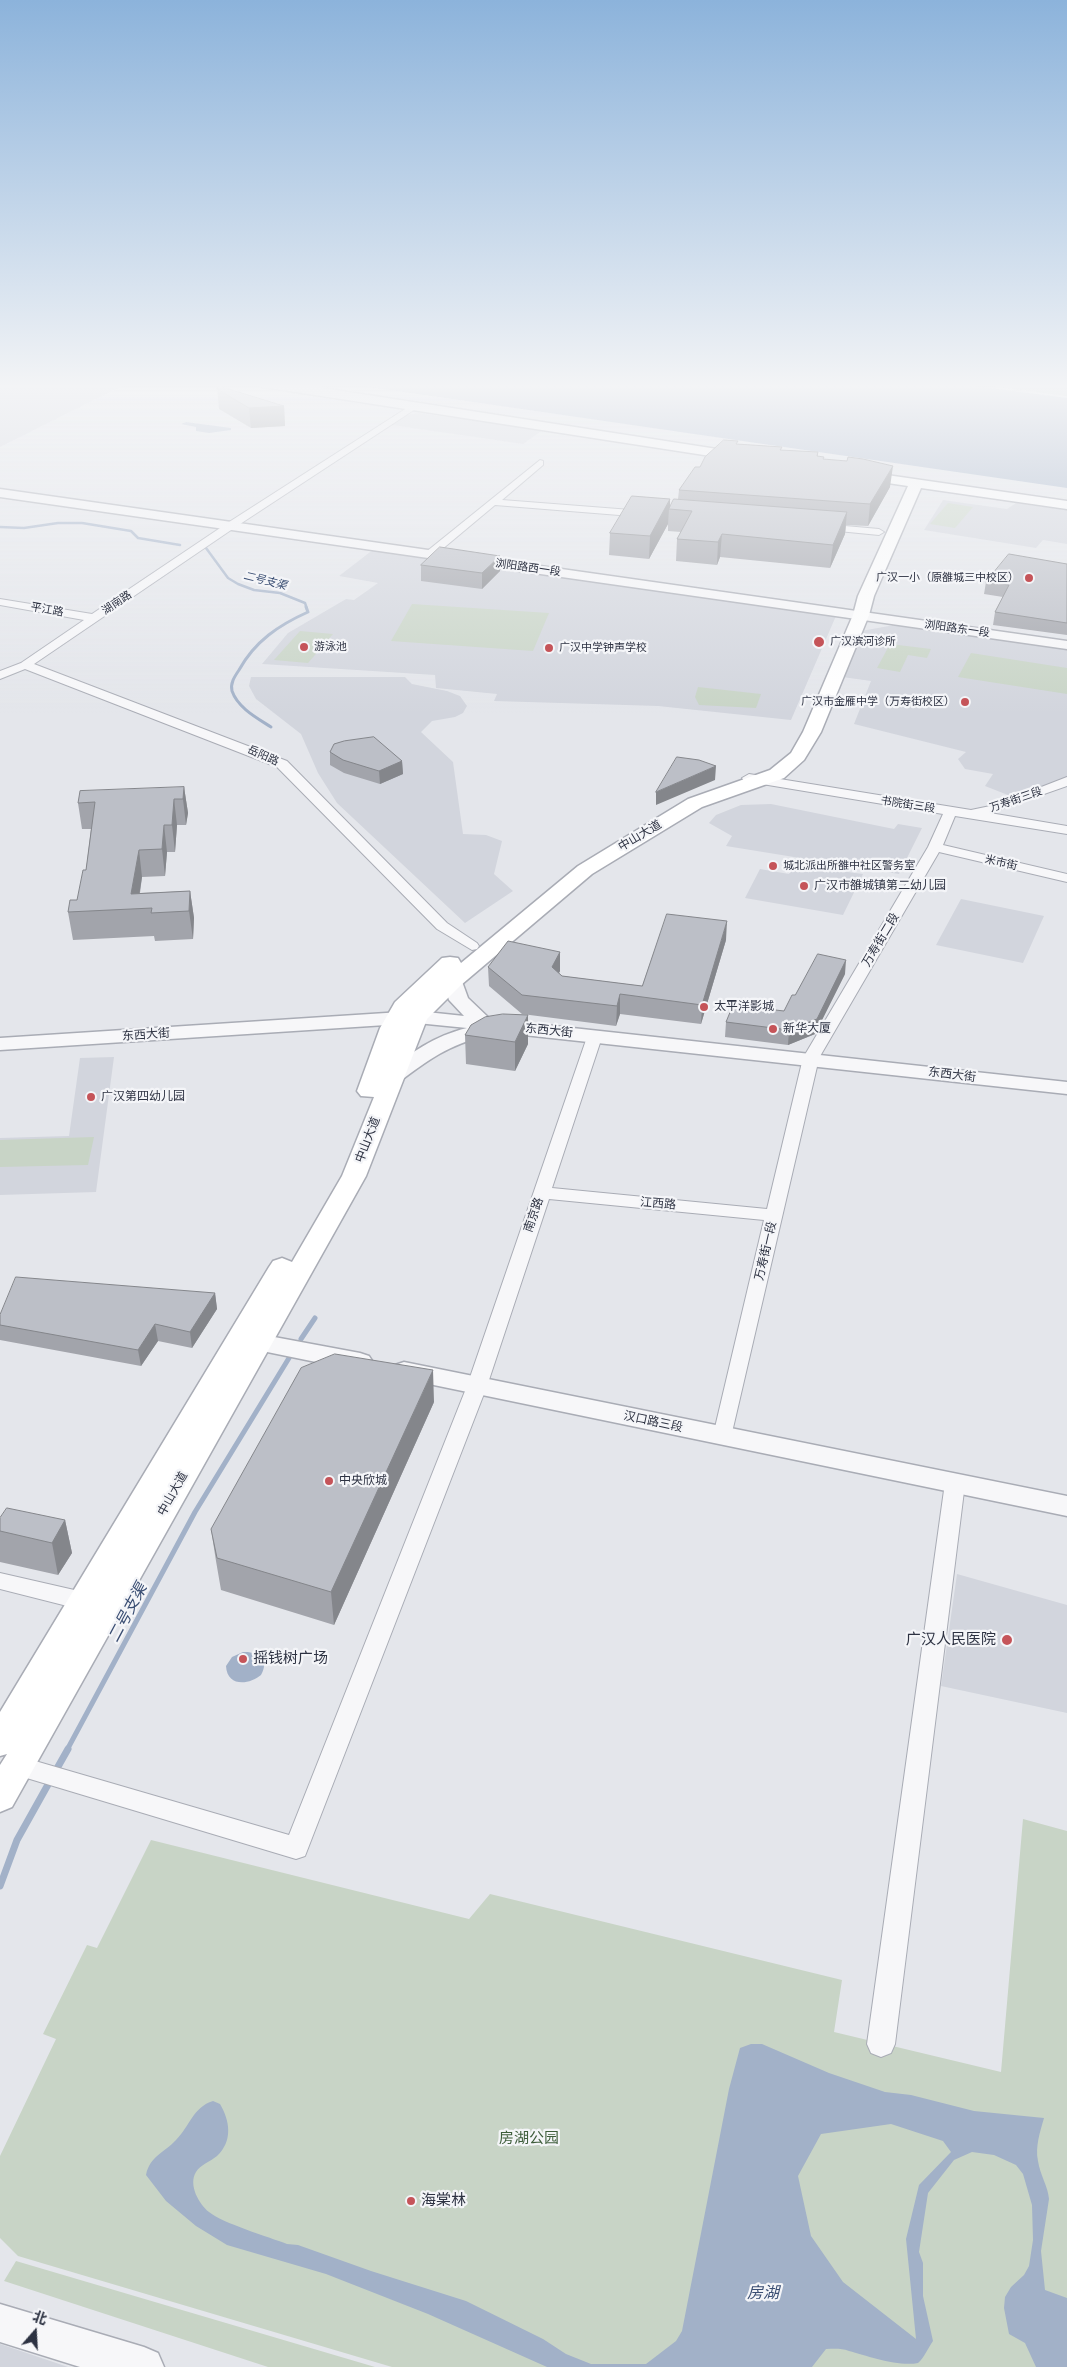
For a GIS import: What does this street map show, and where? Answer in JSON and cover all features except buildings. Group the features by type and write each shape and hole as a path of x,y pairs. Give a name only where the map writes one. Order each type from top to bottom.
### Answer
{"main road":[{"path":"852,612 851,595 879,532 903,493"},
{"path":"852,612 866,596 905,493"},
{"path":"984,493 1067,505"},
{"name":"中山大道","path":"0,1742 83,1601 354,1176 392,1078 404,1022 406,1002 425,983 587,856 688,798 777,774 798,756 812,732 852,612"},
{"name":"中山大道","path":"0,1797 337,1176 404,1022 585,870 695,803 755,779"}],"street":[{"name":"浏阳路西一段","path":"17,493 852,612"},
{"name":"湖南路","path":"0,675 26,665 282,493"},
{"path":"432,552 503,493"},
{"path":"493,502 658,515"},
{"path":"815,527 879,532"},
{"name":"平江路","path":"0,602 94,618"},
{"name":"浏阳路东一段","path":"852,612 1067,645"},
{"name":"岳阳路","path":"26,665 282,764 442,926 472,946"},
{"name":"书院街三段","path":"755,779 957,814 1067,830"},
{"name":"万寿街三段","path":"957,814 998,808 1067,782"},
{"name":"万寿街二段","path":"810,1062 935,848 957,814"},
{"name":"米市街","path":"935,848 1067,878"},
{"path":"392,1078 436,1044 481,1028 460,1000 453,980"},
{"name":"东西大街","path":"0,1044 404,1022 481,1028 1067,1088"},
{"name":"东西大街","path":"0,1051 404,1022"},
{"name":"东西大街","path":"481,1028 592,1044 810,1062 1067,1095"},
{"name":"南京路","path":"18,1766 296,1848 477,1386 592,1044"},
{"name":"万寿街一段","path":"723,1436 810,1062"},
{"name":"江西路","path":"542,1193 774,1215"},
{"name":"汉口路三段","path":"249,1340 1067,1506"},
{"path":"881,2044 956,1483"},
{"path":"0,1581 83,1601"},
{"path":"0,2323 144,2367"}],"shaded area":[{"path":"943,500 1007,509 1016,503 1067,510 1067,544 1043,540 1036,548 924,530"},
{"name":"广汉中学钟声学校","path":"374,549 836,616 791,720 658,706 494,701 497,694 436,688 435,675 262,664 288,633 346,599 354,600 378,583 339,576"},
{"name":"广汉市金雁中学（万寿街校区）","path":"900,624 1067,648 1067,778 1013,797 985,786 993,774 965,769 958,759 966,752 854,724 871,681 842,677 861,631"},
{"path":"251,677 405,677 412,684 447,691 460,696 467,706 463,713 455,717 432,721 421,732 453,762 463,834 486,835 502,841 494,874 513,891 465,923 337,803 318,773 301,734 256,699 249,686"},
{"path":"771,804 894,829 898,824 922,828 899,874 726,846 732,836 709,823 716,815 741,805"},
{"name":"广汉市雒城镇第二幼儿园","path":"794,865 863,874 843,915 745,898 760,869 789,874"},
{"path":"961,899 1044,916 1023,963 936,945"},
{"name":"广汉第四幼儿园","path":"114,1057 96,1192 0,1195 0,1138 69,1136 80,1058"},
{"name":"广汉人民医院","path":"957,1574 1067,1605 1067,1713 941,1686"},
{"path":"0,2344 68,2367 0,2367"}],"green space":[{"path":"948,503 973,507 955,528 930,524"},
{"path":"412,604 549,613 533,651 391,641"},
{"name":"游泳池","path":"300,631 333,634 308,663 274,660"},
{"path":"890,644 931,649 927,658 908,655 900,672 877,668"},
{"path":"971,653 1067,668 1067,694 958,677"},
{"path":"698,687 761,694 756,708 699,705 695,697"},
{"path":"94,1137 88,1165 0,1167 0,1140"},
{"name":"房湖公园","path":"1023,1819 1067,1831 1067,2367 392,2367 18,2256 0,2238 0,2156 56,2039 43,2034 87,1945 97,1948 151,1840 469,1919 490,1894 842,1980 834,2032 1001,2072"},
{"path":"16,2261 375,2367 268,2367 4,2281"}],"water":[{"path":"243,1652 258,1655 263,1661 263,1670 261,1675 251,1681 234,1681 227,1673 226,1666 232,1657"},
{"name":"房湖","path":"751,2044 762,2044 829,2073 885,2092 911,2095 974,2111 1044,2118 1038,2139 1037,2156 1049,2199 1041,2251 1045,2290 1067,2298 1067,2367 1036,2367 1025,2343 1009,2334 1004,2308 1005,2297 1011,2287 1024,2275 1029,2266 1033,2240 1032,2205 1023,2174 1016,2165 994,2155 972,2152 954,2160 928,2193 919,2252 923,2263 923,2296 933,2341 920,2361 918,2363 902,2364 843,2349 826,2349 812,2367 547,2367 428,2314 326,2274 227,2245 196,2226 166,2201 146,2175 154,2159 181,2135 196,2112 213,2101 220,2104 226,2117 228,2137 226,2144 217,2156 196,2172 193,2183 196,2194 202,2204 215,2216 287,2244 298,2245 371,2271 466,2301 543,2339 566,2354 591,2364 646,2364 676,2341 682,2331 729,2089 740,2048","holes":["891,2124 943,2141 951,2152 919,2185 906,2239 916,2339 843,2282 811,2236 798,2176 821,2134"]}],"waterway":[{"name":"二号支渠","path":"0,527 24,528 58,523 82,523 131,531 138,538 180,545"},
{"name":"二号支渠","path":"206,548 228,578 254,590 280,593 305,603 307,609"},
{"name":"二号支渠","path":"271,727 248,712 239,703 232,691 232,682 245,660 260,642 287,622 308,612 306,607"},
{"name":"二号支渠","path":"301,1339 315,1318"},
{"name":"二号支渠","path":"67,1750 195,1512 289,1358"},
{"name":"二号支渠","path":"55,1772 68,1749"},
{"name":"二号支渠","path":"0,1886 17,1840 50,1781"}],"place":[{"name":"广汉一小（原雒城三中校区）","path":"1029,578"},
{"name":"广汉滨河诊所","path":"819,642"},
{"name":"游泳池","path":"304,647"},
{"name":"广汉中学钟声学校","path":"549,648"},
{"name":"广汉市金雁中学（万寿街校区）","path":"965,702"},
{"name":"城北派出所雒中社区警务室","path":"773,866"},
{"name":"广汉市雒城镇第二幼儿园","path":"804,886"},
{"name":"太平洋影城","path":"704,1007"},
{"name":"新华大厦","path":"773,1029"},
{"name":"广汉第四幼儿园","path":"91,1097"},
{"name":"中央欣城","path":"329,1481"},
{"name":"广汉人民医院","path":"1007,1640"},
{"name":"摇钱树广场","path":"243,1659"},
{"name":"海棠林","path":"411,2201"}]}
